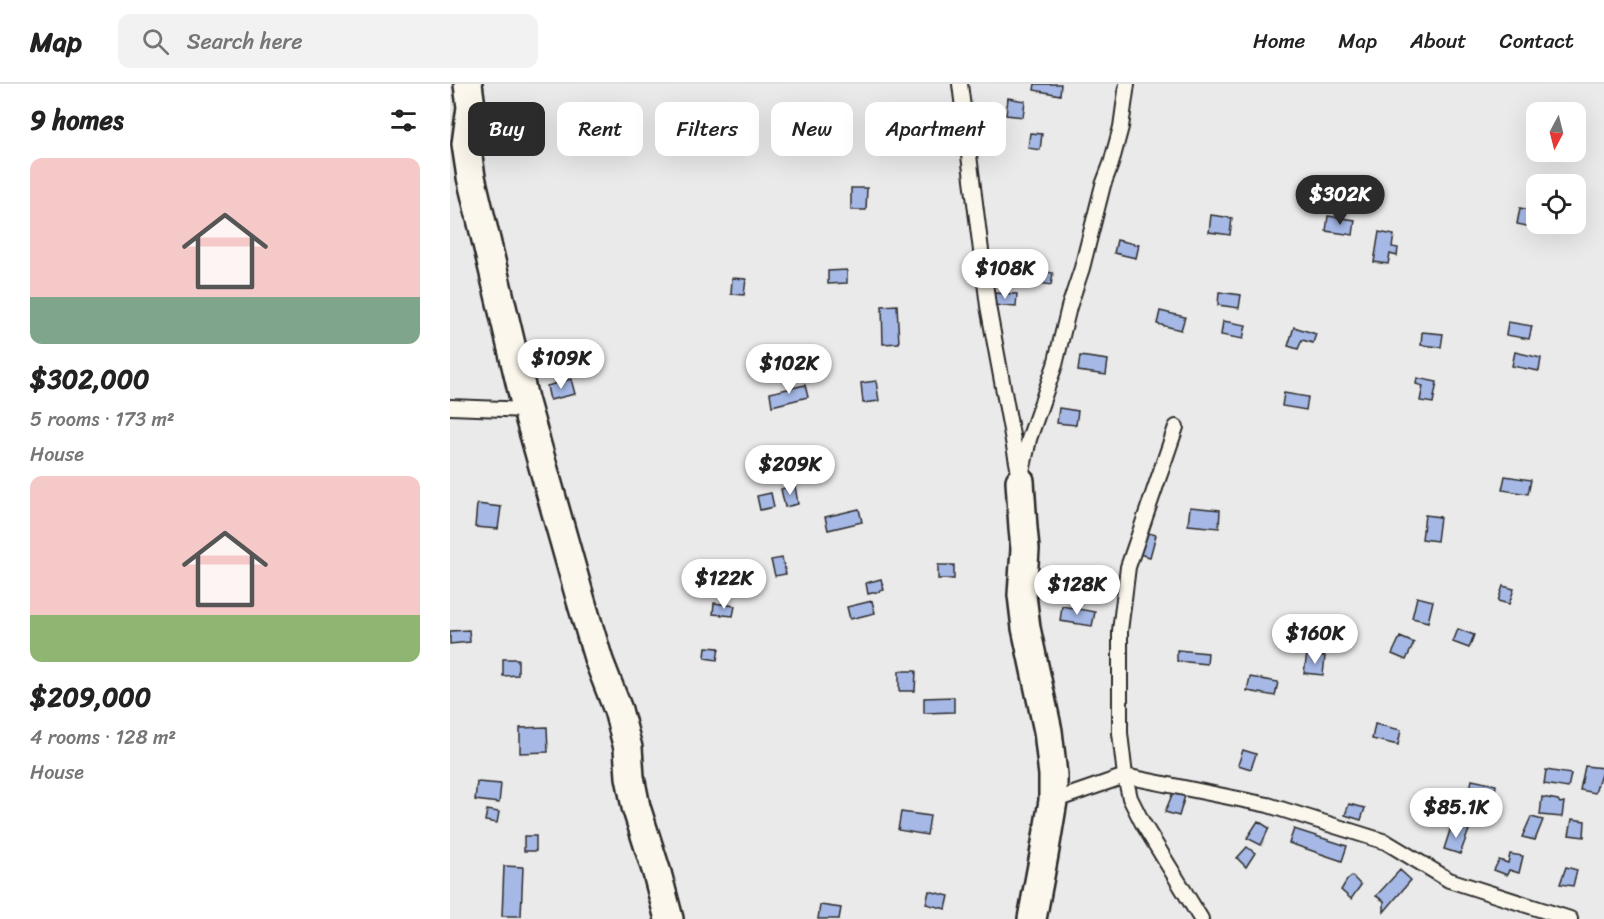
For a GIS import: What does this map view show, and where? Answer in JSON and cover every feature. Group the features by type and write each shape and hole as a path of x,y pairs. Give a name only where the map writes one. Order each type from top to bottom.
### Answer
{"street":[{"path":"468,84 471,107 466,144 471,177 527,411 599,662 618,710 628,748 630,777 636,807 669,919"},
{"path":"1020,481 1026,549 1022,595 1026,628 1048,731 1053,775 1053,801 1032,919"}],"lane":[{"path":"960,84 988,306 1020,481"},
{"path":"1020,481 1029,439 1055,365 1102,185 1111,164 1121,127 1127,84"},
{"path":"450,407 527,411"},
{"path":"1176,427 1128,567 1120,631 1120,734 1130,798 1201,919"},
{"path":"1053,801 1125,776 1268,805 1386,842 1449,880 1570,919"}],"building":[{"path":"1035,84 1061,84 1060,95 1034,90"},
{"path":"1008,98 1025,101 1023,117 1006,115"},
{"path":"1030,133 1042,134 1040,150 1028,148"},
{"path":"851,188 867,188 866,210 851,210"},
{"path":"1520,208 1526,209 1526,226 1517,224"},
{"path":"1211,215 1232,218 1230,235 1209,232"},
{"path":"1328,216 1355,220 1353,235 1326,231"},
{"path":"1379,232 1394,235 1392,247 1398,248 1397,256 1390,254 1388,264 1374,262"},
{"path":"1117,240 1139,245 1136,258 1114,253"},
{"path":"847,270 847,283 828,284 828,271"},
{"path":"1035,270 1053,273 1051,285 1033,282"},
{"path":"732,278 746,279 744,295 731,294"},
{"path":"1219,292 1241,295 1239,308 1218,305"},
{"path":"994,293 1017,294 1016,307 993,305"},
{"path":"897,305 899,343 883,344 882,306"},
{"path":"1160,311 1185,317 1181,330 1157,324"},
{"path":"1223,321 1246,325 1243,339 1221,335"},
{"path":"1508,322 1532,326 1529,339 1506,335"},
{"path":"1294,327 1316,334 1313,343 1302,340 1298,349 1288,346"},
{"path":"1422,332 1443,334 1441,347 1421,345"},
{"path":"1515,352 1541,358 1539,371 1512,366"},
{"path":"1080,356 1108,360 1106,375 1078,371"},
{"path":"1417,378 1437,382 1433,403 1420,401 1423,386 1416,384"},
{"path":"571,379 575,394 550,400 547,386"},
{"path":"876,381 879,401 863,403 861,383"},
{"path":"805,385 808,397 772,406 770,393"},
{"path":"1284,393 1308,397 1306,410 1282,406"},
{"path":"1059,408 1078,411 1076,425 1057,423"},
{"path":"1505,476 1531,480 1528,494 1502,490"},
{"path":"795,486 798,504 785,507 781,489"},
{"path":"771,493 774,507 760,510 757,496"},
{"path":"477,504 501,507 498,529 475,527"},
{"path":"1190,507 1220,510 1219,528 1188,525"},
{"path":"859,509 862,522 828,530 825,517"},
{"path":"1425,515 1440,517 1437,541 1422,539"},
{"path":"1145,532 1156,535 1150,557 1139,554"},
{"path":"782,558 786,574 775,576 771,560"},
{"path":"938,565 954,565 954,579 938,579"},
{"path":"714,567 727,569 725,583 712,581"},
{"path":"881,579 884,590 868,594 866,583"},
{"path":"1503,586 1514,589 1509,604 1498,601"},
{"path":"1417,597 1433,601 1428,622 1412,618"},
{"path":"872,601 875,613 850,619 847,607"},
{"path":"714,603 735,606 733,616 713,614"},
{"path":"1062,606 1095,612 1092,626 1060,621"},
{"path":"1458,629 1474,635 1469,648 1453,642"},
{"path":"469,630 470,642 450,644 450,631"},
{"path":"1400,637 1414,643 1406,660 1392,654"},
{"path":"706,647 719,648 717,660 705,658"},
{"path":"1177,650 1208,653 1207,664 1177,661"},
{"path":"1307,654 1325,656 1323,675 1304,673"},
{"path":"503,659 518,659 518,675 503,676"},
{"path":"899,671 916,671 915,691 899,691"},
{"path":"1250,677 1278,682 1275,696 1247,691"},
{"path":"954,697 954,712 924,713 924,698"},
{"path":"1375,724 1401,730 1398,745 1372,739"},
{"path":"547,727 548,752 520,753 520,728"},
{"path":"1243,750 1256,754 1251,769 1238,765"},
{"path":"1585,766 1603,768 1595,793 1580,790"},
{"path":"1546,770 1571,774 1568,788 1544,784"},
{"path":"1472,780 1496,785 1494,798 1469,793"},
{"path":"477,782 501,784 499,803 475,800"},
{"path":"1174,790 1186,792 1179,816 1165,812"},
{"path":"1542,797 1558,800 1560,803 1564,802 1562,817 1540,815"},
{"path":"1349,804 1365,808 1361,820 1345,815"},
{"path":"487,810 499,812 497,823 485,821"},
{"path":"901,812 930,816 927,835 898,830"},
{"path":"1531,817 1543,820 1535,840 1522,837"},
{"path":"1572,819 1585,821 1584,837 1569,835"},
{"path":"1258,821 1269,828 1261,845 1247,838"},
{"path":"1452,824 1469,830 1460,854 1444,849"},
{"path":"1294,829 1347,846 1342,861 1289,843"},
{"path":"524,836 536,836 536,851 524,851"},
{"path":"1247,847 1255,853 1246,867 1237,858"},
{"path":"1510,854 1523,856 1519,873 1509,870 1507,875 1494,870 1499,860 1508,863"},
{"path":"504,866 523,867 521,916 502,916"},
{"path":"1566,867 1577,870 1573,886 1560,884"},
{"path":"1400,870 1411,880 1384,912 1384,901 1376,896"},
{"path":"1352,876 1361,885 1351,899 1341,890"},
{"path":"929,891 949,896 946,909 926,904"},
{"path":"820,905 841,908 839,919 818,919"}]}
